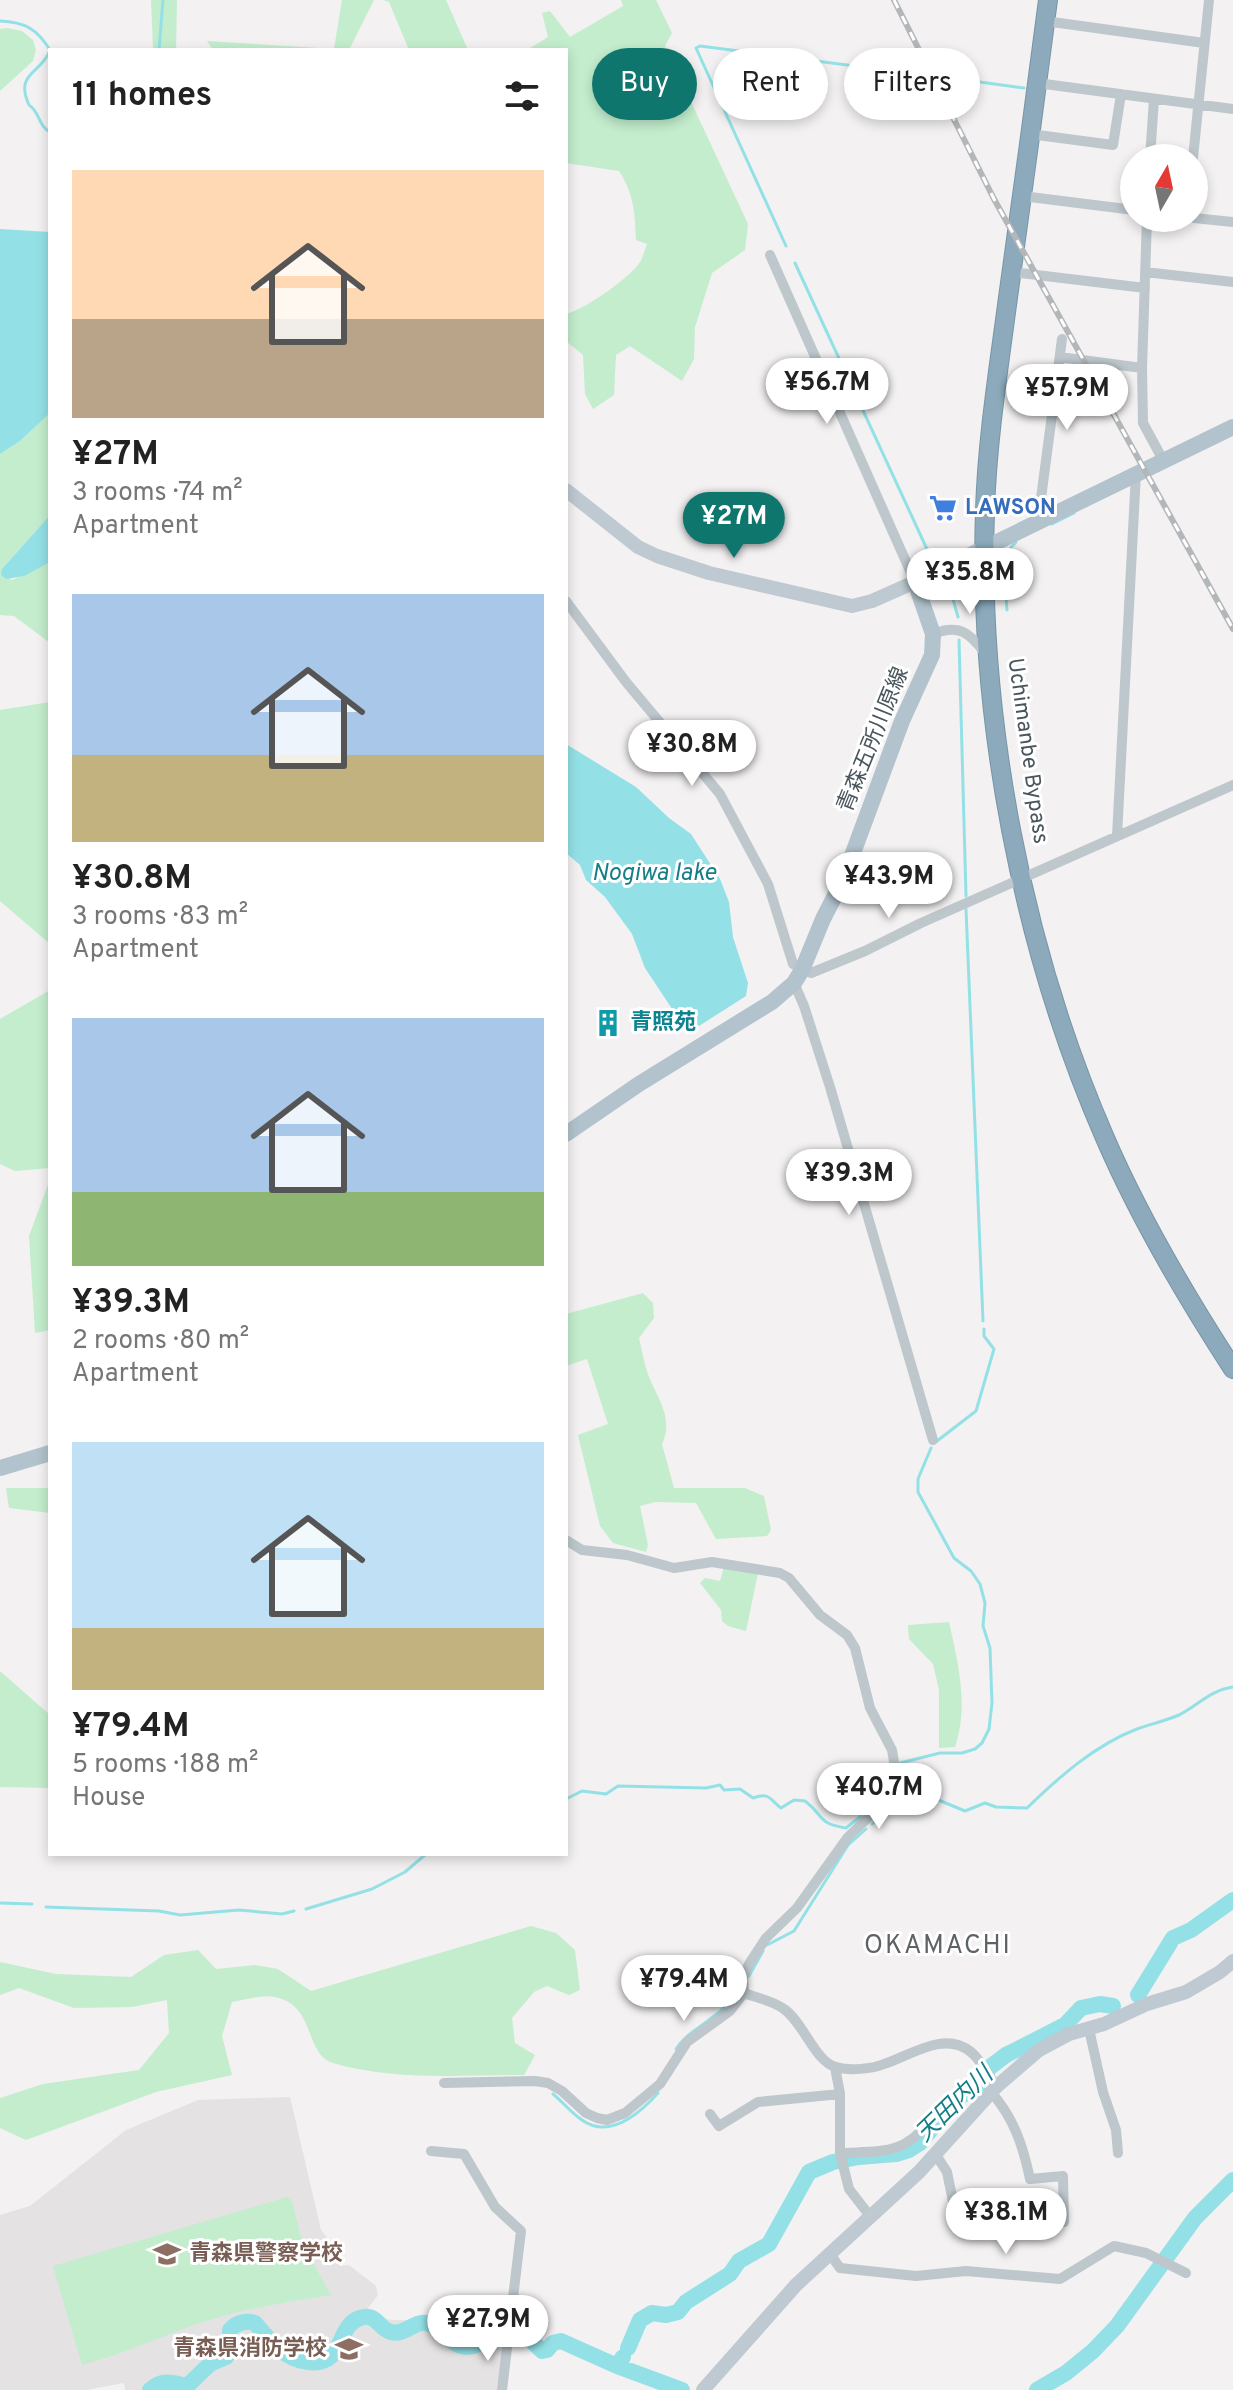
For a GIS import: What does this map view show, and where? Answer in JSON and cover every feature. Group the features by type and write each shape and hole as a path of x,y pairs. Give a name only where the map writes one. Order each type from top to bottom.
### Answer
{"highway":[{"name":"Uchimanbe Bypass","path":"1048,0 991,426 984,548 989,658 1001,764 1022,879 1046,977 1077,1070 1105,1139 1155,1242 1233,1369"}],"main road":[{"path":"568,492 638,547 695,570 852,606 872,601 915,582 1233,427"},
{"path":"915,582 933,634"},
{"name":"青森五所川原線","path":"798,976 843,880 902,721 932,655 933,634"},
{"path":"568,1132 755,1013 798,976"},
{"path":"0,1468 48,1454"},
{"path":"704,2388 796,2285 936,2155 990,2081 1069,2034 1104,2024 1147,2004 1186,1992 1233,1961"}],"street":[{"path":"1194,144 1209,0"},
{"path":"1045,21 1204,43"},
{"path":"1037,83 1233,109"},
{"path":"1030,134 1113,145 1121,94"},
{"path":"1151,144 1154,99"},
{"path":"1022,196 1120,208"},
{"path":"1208,219 1233,222"},
{"path":"1146,232 1143,423 1163,460"},
{"path":"770,255 915,582"},
{"path":"1012,272 1145,288"},
{"path":"1145,272 1233,282"},
{"path":"1038,521 1062,339"},
{"path":"1060,357 1142,368"},
{"path":"1117,836 1136,473"},
{"path":"568,604 626,682 720,794 768,884 798,976 804,1006 933,1440"},
{"path":"933,634 946,629 962,632 974,639 989,658"},
{"path":"798,976 865,951 921,923 1233,785"},
{"path":"444,2083 548,2083 586,2113 607,2120 636,2106 660,2084 687,2042 730,2011 744,1993 743,1978 766,1938 797,1908 848,1837 872,1814 895,1768 892,1750 870,1708 855,1648 847,1635 820,1615 789,1578 780,1573 712,1562 674,1568 627,1555 582,1550 568,1541"},
{"path":"744,1993 783,2007 799,2023 823,2060 835,2067 886,2064 930,2045 945,2044 971,2052 1008,2111 1025,2153 1030,2179 1063,2176 1064,2222 1045,2223"},
{"path":"1089,2029 1103,2092 1116,2130 1118,2153"},
{"path":"835,2067 840,2094 841,2158 849,2189 870,2216"},
{"path":"710,2114 719,2126 758,2102 840,2094"},
{"path":"841,2158 904,2147 916,2139 929,2122"},
{"path":"431,2151 464,2154 495,2207 521,2231 502,2390"},
{"path":"936,2155 947,2172 959,2231"},
{"path":"830,2254 840,2268 916,2276 966,2271 1060,2279 1114,2246 1153,2256 1186,2273"}],"shaded area":[{"name":"青森県警察学校","path":"290,2097 321,2230 340,2266 349,2265 376,2286 378,2295 363,2315 392,2320 507,2322 498,2390 125,2390 124,2383 86,2390 0,2390 0,2215 30,2206 126,2130 198,2100"}],"green space":[{"path":"151,0 177,0 176,48 153,48"},
{"path":"342,0 374,0 350,48 334,48"},
{"path":"383,0 446,0 467,48 408,48 389,2"},
{"path":"621,0 656,0 672,33 666,48 592,48 592,120 697,120 697,115 748,224 745,250 712,273 695,327 694,359 682,381 630,346 616,355 614,395 593,409 585,394 583,355 568,343 568,313 617,285 640,262 647,244 636,240 633,204 619,171 568,163 568,48 530,48 548,37 542,13 550,11 570,37 623,6"},
{"path":"0,29 22,31 33,40 36,50 33,61 0,91"},
{"path":"207,41 318,48 212,48"},
{"path":"48,415 48,517 2,569 12,580 48,563 48,642 14,616 0,615 0,454 20,441"},
{"path":"48,702 48,942 0,901 0,710"},
{"path":"48,991 48,1168 15,1171 0,1164 0,1019"},
{"path":"48,1184 48,1330 35,1333 29,1236"},
{"path":"643,1293 653,1303 654,1318 639,1338 647,1372 666,1418 662,1444 674,1488 745,1488 764,1496 771,1530 767,1536 716,1539 696,1503 655,1502 640,1506 648,1545 646,1552 613,1543 600,1526 578,1435 608,1424 587,1359 568,1365 568,1313"},
{"path":"6,1488 48,1488 48,1513 9,1508"},
{"path":"724,1567 758,1573 746,1631 722,1621 721,1610 700,1583 705,1578 720,1581"},
{"path":"949,1622 961,1684 961,1716 955,1747 939,1748 939,1690 933,1664 909,1639 908,1625"},
{"path":"0,1671 48,1713 48,1788 0,1787"},
{"path":"531,1926 556,1933 575,1950 580,1990 569,1995 547,1986 534,1992 512,2018 515,2043 535,2055 524,2075 403,2075 333,2063 317,2050 297,2009 275,1997 259,1997 232,2002 222,2036 232,2075 156,2092 26,2140 0,2128 0,2098 43,2084 139,2070 169,2033 167,2000 132,2007 74,2008 19,1988 0,1995 0,1962 56,1974 131,1977 164,1955 198,1950 216,1969 255,1965 278,1969 311,1991"},
{"path":"287,2197 292,2201 303,2245 331,2295 216,2318 82,2365 53,2266"}],"water":[{"path":"0,229 48,232 48,415 20,441 0,454"},
{"path":"48,517 48,563 24,576 6,579 1,575 2,569"},
{"name":"Nogiwa lake","path":"568,745 636,787 691,834 720,879 729,902 733,937 748,983 746,996 688,1033 645,968 632,934 605,897 586,880 580,865 568,855"}],"waterway":[{"path":"159,48 163,0"},
{"path":"0,21 30,28 48,48"},
{"path":"786,246 696,48 700,46 844,65"},
{"path":"48,54 27,79 25,86 29,105 48,130"},
{"path":"980,82 1024,88"},
{"path":"795,263 932,560"},
{"path":"1052,524 1074,513"},
{"path":"1007,610 1005,565 1010,548 1016,542"},
{"path":"944,583 958,617"},
{"path":"959,640 966,896"},
{"path":"966,909 983,1321"},
{"path":"937,1441 976,1411 994,1349 984,1336 984,1329"},
{"path":"900,1763 940,1753 962,1753 975,1749 989,1729 992,1703 990,1648 983,1626 985,1603 980,1584 971,1571 954,1558 918,1492 918,1479 931,1448"},
{"path":"872,1824 897,1794 907,1787 965,1811 985,1803 996,1807 1027,1808 1065,1774 1107,1744 1137,1729 1179,1715 1211,1695 1233,1687"},
{"path":"568,1798 582,1791 606,1794 618,1786 706,1788 720,1785 724,1790 740,1789 753,1798 766,1796 781,1808 794,1800 805,1801 825,1821 846,1828 860,1817 890,1769"},
{"path":"767,1945 794,1931 848,1845 866,1829"},
{"path":"306,1909 372,1889 405,1872 424,1856"},
{"name":"天田内川","path":"1138,1995 1173,1938 1191,1930 1233,1900"},
{"path":"0,1903 32,1904"},
{"path":"46,1907 159,1911 180,1915 239,1910 282,1914 294,1911"},
{"path":"749,1976 763,1951"},
{"path":"676,2049 724,2008 740,1985"},
{"name":"天田内川","path":"628,2348 640,2320 652,2313 666,2315 678,2312 686,2302 730,2274 739,2261 769,2244 809,2172 833,2162 909,2150 920,2143 956,2099 978,2086 990,2067 1006,2055 1065,2025 1081,2008 1100,2004 1113,2006"},
{"path":"553,2094 582,2120 603,2127 624,2122 658,2093"},
{"name":"天田内川","path":"1037,2390 1066,2373 1117,2326 1195,2218 1233,2180"},
{"name":"天田内川","path":"150,2390 167,2382 187,2386 210,2364 226,2357 230,2351 230,2330 245,2322 255,2323 285,2353 308,2362 328,2358 352,2322 365,2317 396,2333 426,2323 439,2329 456,2344 471,2347 503,2323 515,2325 542,2351 561,2341 617,2366 623,2357"},
{"name":"天田内川","path":"617,2366 682,2390"}],"railway":[{"path":"894,0 994,199 1233,629"}],"place":[{"name":"LAWSON","path":"943,508"},
{"name":"青照苑","path":"608,1023"},
{"name":"青森県警察学校","path":"167,2254"},
{"name":"青森県消防学校","path":"349,2349"}],"district":[{"name":"OKAMACHI","path":"938,1946"}]}
